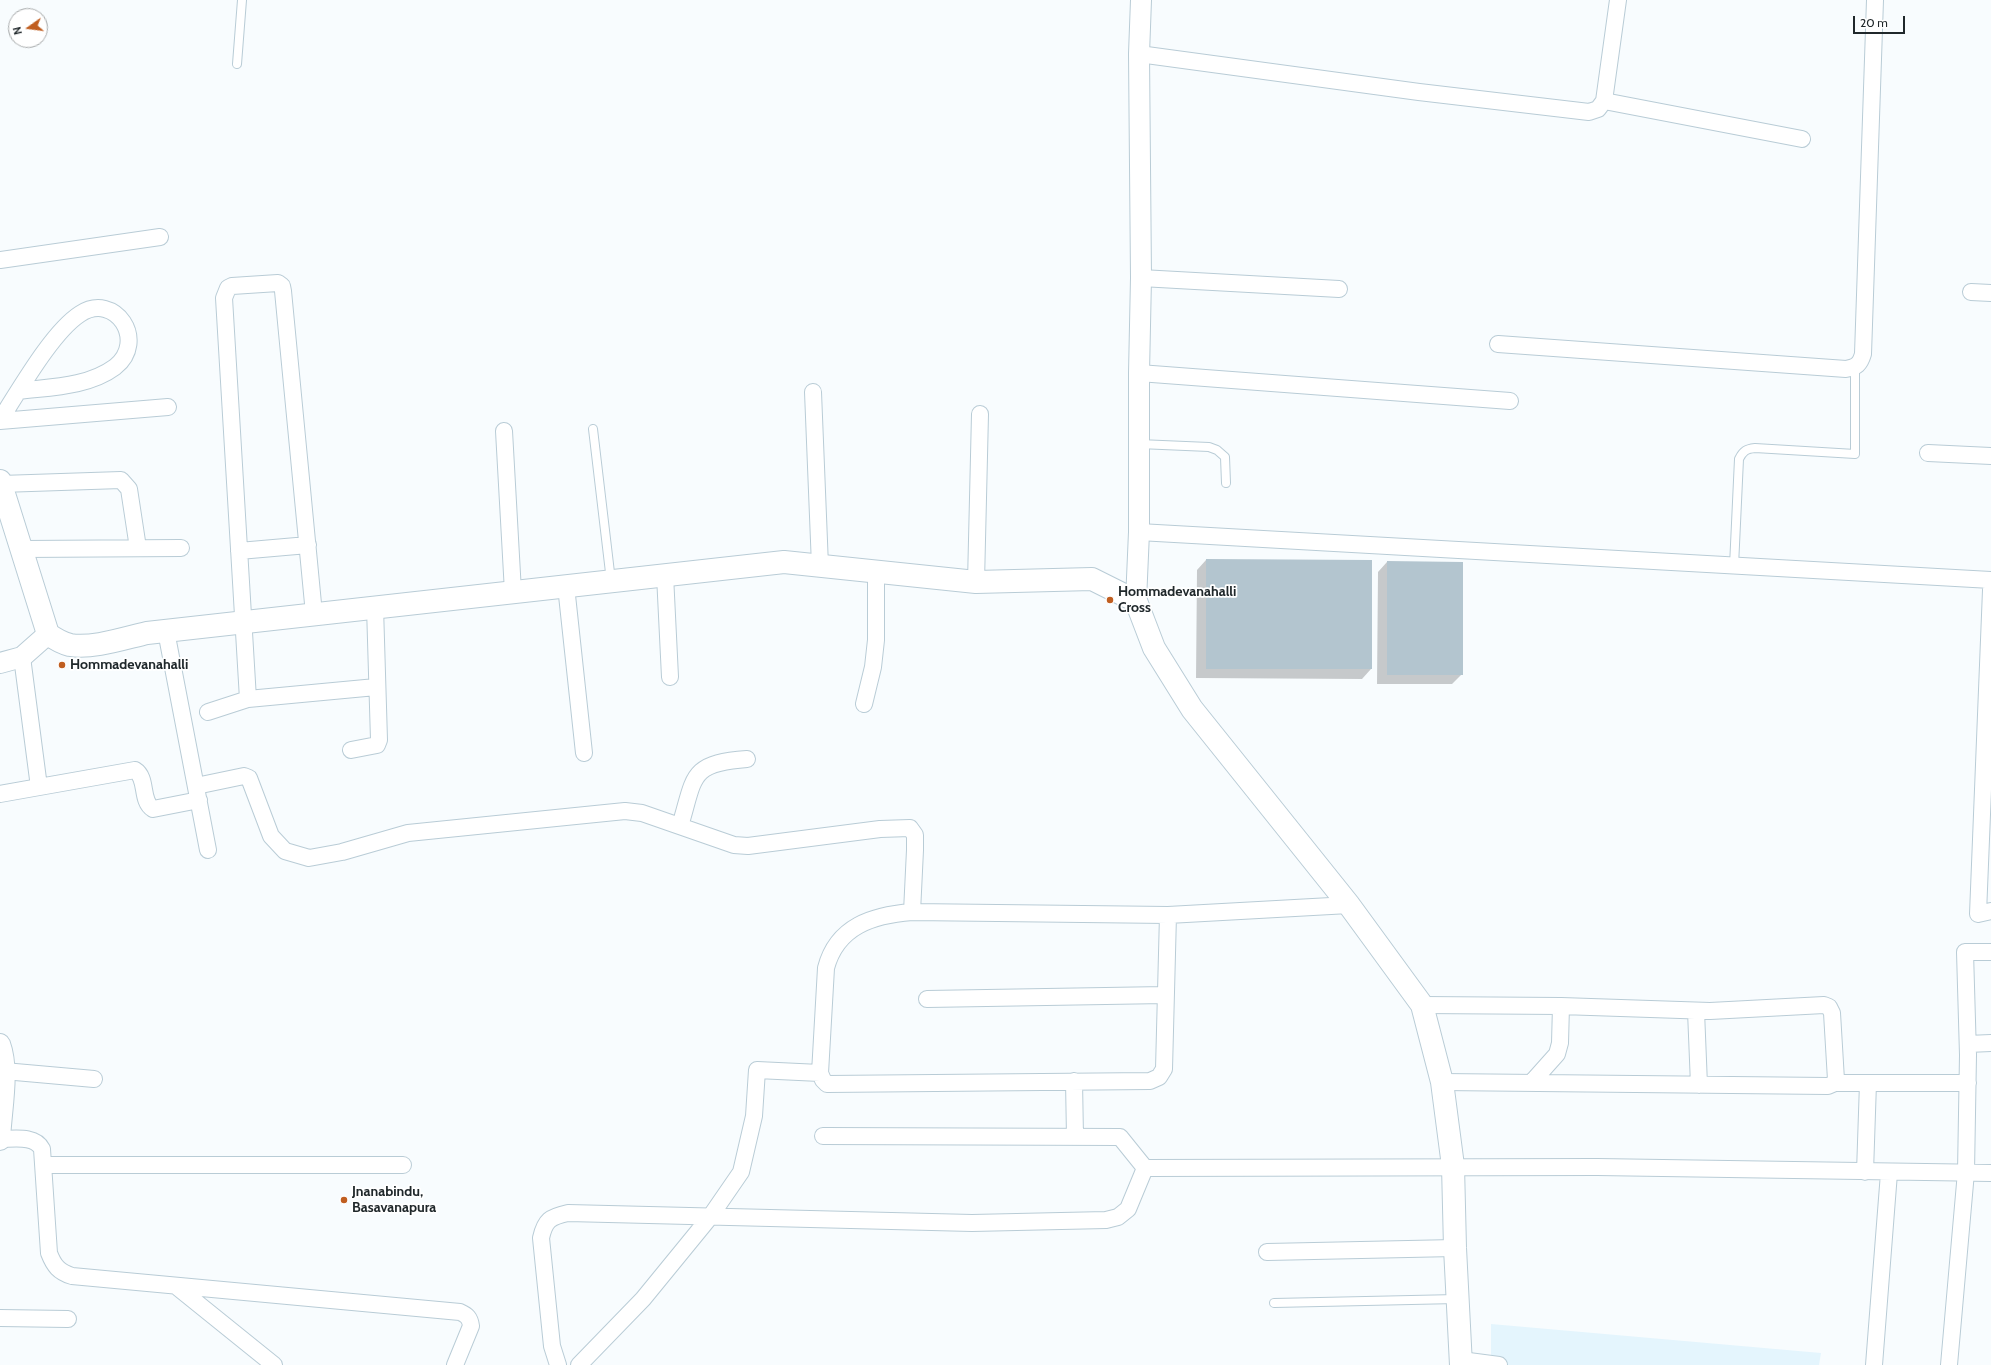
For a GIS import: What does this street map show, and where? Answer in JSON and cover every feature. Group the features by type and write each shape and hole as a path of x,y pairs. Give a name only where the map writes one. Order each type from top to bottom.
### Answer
{"main road":[{"path":"1,482 48,634 59,642 70,645 85,646 166,631 243,622 784,562 976,582 1092,579 1136,601 1154,648 1192,708 1349,905 1422,1005 1442,1082 1453,1166 1455,1248 1461,1362"}],"street":[{"path":"1136,601 1139,532 1140,444 1139,373 1141,278 1139,54 1141,0"},
{"path":"1139,54 1418,92 1588,112 1598,109 1604,101 1618,0"},
{"path":"1498,344 1838,369 1855,368 1860,363 1862,354 1876,0"},
{"path":"1604,101 1802,139"},
{"path":"0,260 160,237"},
{"path":"1141,278 1339,289"},
{"path":"248,699 224,298 228,288 232,286 278,283 282,286 314,614"},
{"path":"1971,292 1991,293"},
{"path":"0,420 19,391 54,339 66,325 81,313 95,308 108,309 120,316 127,329 129,340 126,353 115,366 98,376 72,384 19,391"},
{"path":"1139,373 1510,400"},
{"path":"813,392 820,566"},
{"path":"0,420 168,407"},
{"path":"976,582 980,414"},
{"path":"504,431 513,592"},
{"path":"1928,453 1991,456"},
{"path":"1,482 121,480 129,489 138,548"},
{"path":"1139,532 1991,580"},
{"path":"239,551 308,545"},
{"path":"22,549 180,548"},
{"path":"864,704 873,667 876,640 876,572"},
{"path":"665,575 670,677"},
{"path":"566,586 584,753"},
{"path":"1991,590 1988,760 1978,914 1991,911"},
{"path":"351,750 377,745 379,740 376,687 375,607"},
{"path":"166,631 208,850"},
{"path":"0,663 22,657 48,634"},
{"path":"22,657 38,787"},
{"path":"208,712 248,699 376,687"},
{"path":"680,826 694,781 704,768 730,760 747,759"},
{"path":"0,794 135,770 141,776 148,803 153,809 244,776 249,778 271,836 285,851 309,858 342,852 408,833 625,811 642,813 734,845 748,846 880,829 910,828 915,835 912,912"},
{"path":"1168,915 1164,1069 1158,1077 1150,1081 828,1084 823,1080 820,1073 826,968 829,954 835,943 855,927 886,915 912,912 1168,915 1349,905"},
{"path":"1949,1365 1966,1172 1968,1044 1965,952 1991,952"},
{"path":"927,999 1165,995"},
{"path":"1422,1005 1561,1006 1696,1011 1824,1005 1829,1007 1832,1013 1835,1083"},
{"path":"1532,1082 1557,1054 1560,1043 1561,1006"},
{"path":"1696,1011 1699,1085"},
{"path":"1968,1044 1991,1043"},
{"path":"0,1044 4,1054 0,1140 32,1140 39,1144 42,1149 45,1165 49,1254 54,1265 61,1272 72,1276 460,1312 466,1315 470,1320 471,1326 455,1365"},
{"path":"579,1365 643,1299 710,1217 741,1172 754,1116 757,1070 820,1073"},
{"path":"4,1071 94,1079"},
{"path":"1074,1082 1075,1137"},
{"path":"1442,1082 1828,1086 1835,1083 1968,1084"},
{"path":"1865,1172 1868,1083"},
{"path":"823,1136 1120,1137 1145,1168"},
{"path":"45,1165 403,1165"},
{"path":"1145,1168 1453,1166 1889,1173 1991,1173"},
{"path":"558,1365 552,1346 540,1238 543,1226 549,1220 568,1214 972,1223 1106,1220 1118,1217 1128,1209 1145,1168"},
{"path":"1874,1365 1889,1173"},
{"path":"1267,1252 1455,1248"},
{"path":"176,1286 274,1365"},
{"path":"0,1318 68,1319"},
{"path":"1461,1362 1499,1365"}],"lane":[{"path":"237,64 242,0"},
{"path":"1734,566 1739,459 1742,452 1755,448 1855,454 1855,368"},
{"path":"593,429 611,581"},
{"path":"1140,444 1198,446 1217,450 1224,457 1226,483"},
{"path":"1274,1303 1458,1299"}],"shaded area":[{"path":"1491,1324 1821,1353 1819,1365 1491,1365"}],"building":[{"path":"1206,559 1372,560 1372,669 1206,669"},
{"path":"1387,561 1463,562 1463,675 1387,675"}],"place":[{"name":"Hommadevanahalli Cross","path":"1110,600"},
{"name":"Hommadevanahalli","path":"62,665"},
{"name":"Jnanabindu, Basavanapura","path":"344,1200"}]}
